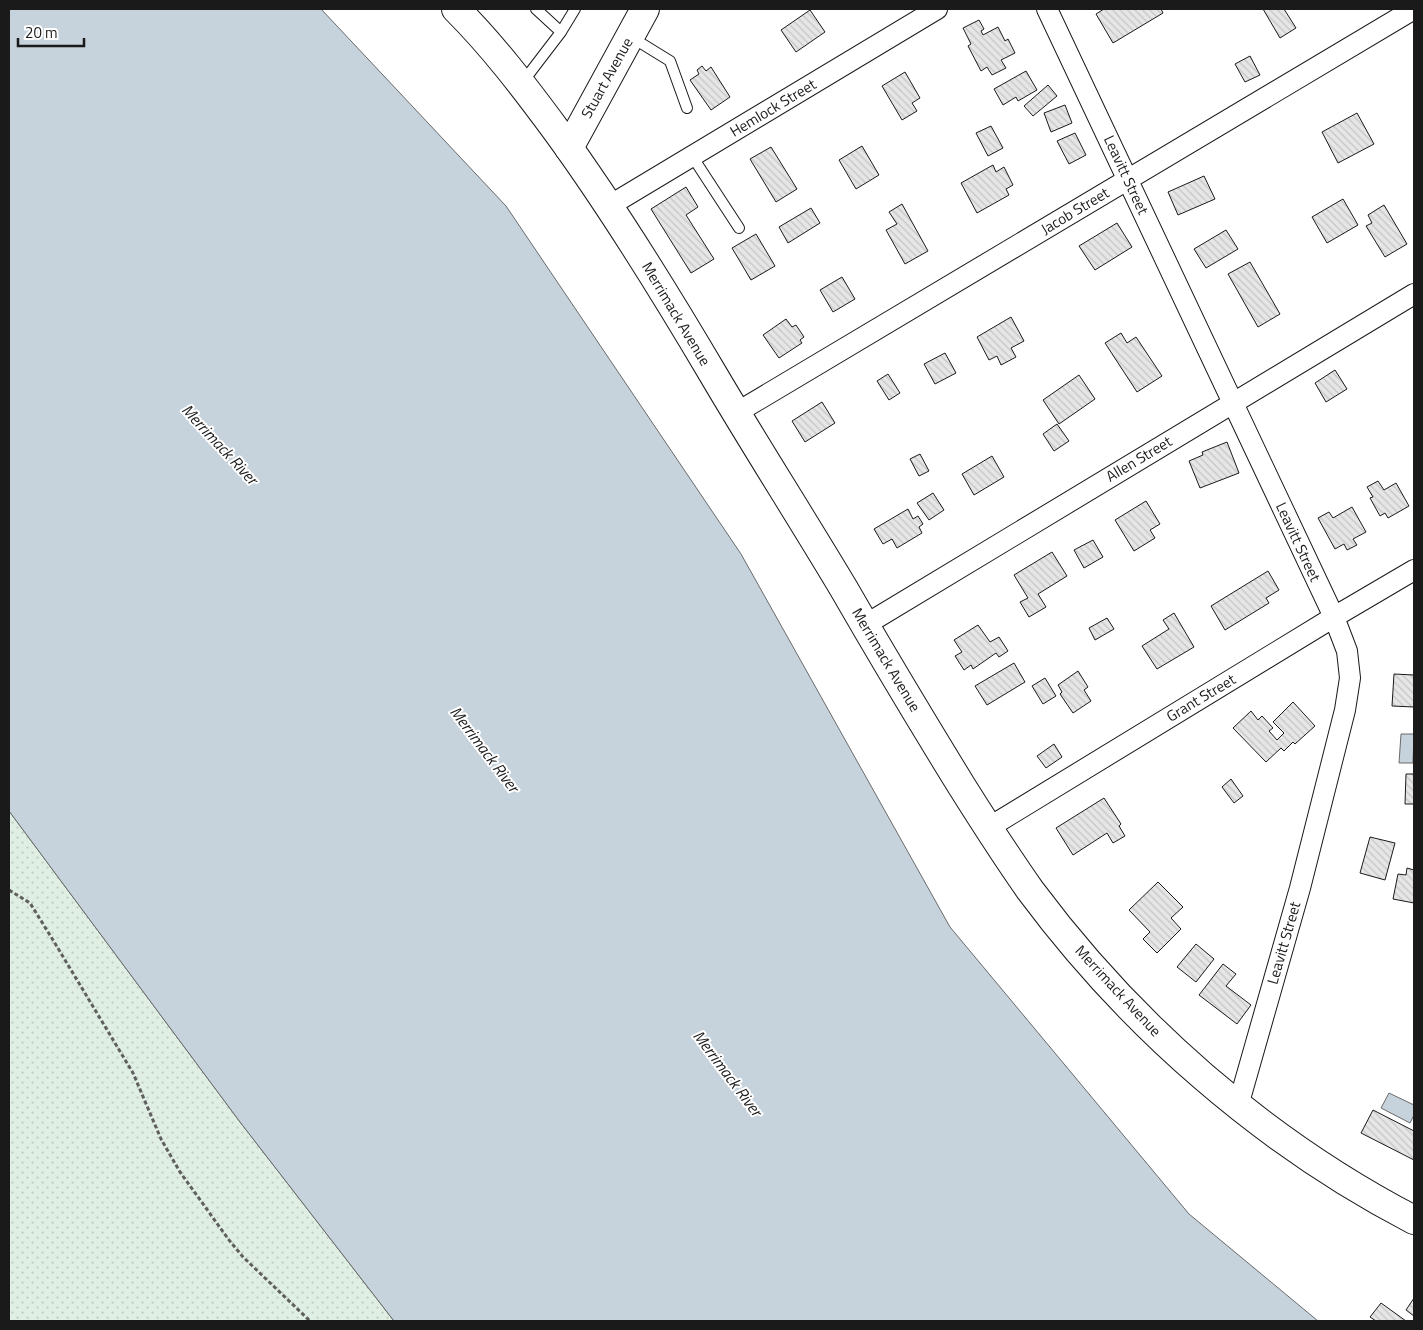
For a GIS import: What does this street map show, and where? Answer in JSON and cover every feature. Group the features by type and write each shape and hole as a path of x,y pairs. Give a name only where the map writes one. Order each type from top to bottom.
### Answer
{"main road":[{"name":"Merrimack Avenue","path":"456,9 521,84 609,206 667,296 988,828 1030,889 1062,930 1121,999 1178,1054 1238,1106 1306,1155 1380,1202 1414,1220"},
{"name":"Stuart Avenue","path":"569,148 645,9"}],"street":[{"name":"Hemlock Street","path":"609,206 937,9"},
{"name":"Leavitt Street","path":"1047,9 1334,617 1347,651 1350,678 1345,710 1300,888 1238,1106"},
{"name":"Jacob Street","path":"736,413 1414,9"},
{"name":"Allen Street","path":"864,625 1414,294"},
{"name":"Grant Street","path":"988,828 1414,570"}],"lane":[{"path":"536,9 560,32"},
{"path":"521,84 575,9"},
{"path":"630,36 670,61 687,108"},
{"path":"692,156 739,228"}],"path":[{"path":"9,890 30,904 53,940 133,1073 161,1139 180,1172 243,1257 310,1321"}],"green space":[{"path":"9,811 240,1122 394,1321 9,1321"}],"water":[{"name":"Merrimack River","path":"9,9 321,9 506,206 741,554 950,927 1189,1214 1318,1321 394,1321 240,1122 9,811"},
{"path":"1401,734 1414,734 1413,763 1399,763"},
{"path":"1389,1093 1414,1105 1414,1115 1410,1123 1381,1108"}],"building":[{"path":"1104,9 1161,9 1163,13 1113,43 1096,14"},
{"path":"1263,9 1284,9 1296,28 1280,38"},
{"path":"810,10 825,32 796,52 781,30"},
{"path":"979,20 984,29 981,31 983,35 998,27 1005,41 1008,39 1015,53 1001,60 1006,68 992,75 987,67 981,71 968,46 971,44 963,28"},
{"path":"1250,56 1260,75 1245,82 1235,64"},
{"path":"702,66 706,71 711,67 730,97 711,110 690,80 699,74 697,70"},
{"path":"1026,71 1037,90 1018,101 1016,97 1003,105 994,89"},
{"path":"905,72 920,98 912,103 917,111 902,120 882,86"},
{"path":"1048,85 1057,96 1033,116 1024,106"},
{"path":"1065,105 1072,123 1051,132 1044,113"},
{"path":"1357,113 1374,144 1338,163 1322,132"},
{"path":"991,126 1003,148 988,156 976,133"},
{"path":"1075,133 1086,155 1069,164 1057,141"},
{"path":"862,146 879,175 856,189 839,160"},
{"path":"771,147 797,189 776,202 750,159"},
{"path":"993,165 996,172 1004,167 1013,185 1006,189 1009,195 977,213 961,183"},
{"path":"1204,176 1215,199 1178,215 1168,192"},
{"path":"686,187 698,207 686,215 714,259 691,273 651,209"},
{"path":"1343,199 1358,225 1327,243 1312,217"},
{"path":"902,204 928,251 905,264 886,230 897,224 889,212"},
{"path":"1384,205 1407,244 1385,257 1366,226 1372,223 1368,215"},
{"path":"811,208 820,223 788,243 779,227"},
{"path":"1117,223 1132,247 1095,270 1079,246"},
{"path":"1226,230 1238,249 1206,268 1194,249"},
{"path":"756,234 775,266 751,280 732,248"},
{"path":"1250,262 1280,314 1258,327 1228,274"},
{"path":"842,277 855,299 833,312 820,290"},
{"path":"1011,317 1024,341 1011,348 1016,357 1001,365 997,356 989,360 977,337"},
{"path":"786,319 792,327 796,325 804,337 800,340 802,343 779,358 763,335"},
{"path":"1121,333 1127,343 1136,337 1162,376 1137,392 1105,343"},
{"path":"945,353 956,373 935,384 924,364"},
{"path":"1335,370 1347,389 1326,402 1315,383"},
{"path":"888,374 900,393 889,400 877,381"},
{"path":"1079,375 1095,399 1059,424 1043,400"},
{"path":"822,402 835,423 805,442 792,421"},
{"path":"1057,424 1069,441 1054,451 1043,434"},
{"path":"1227,442 1239,473 1200,488 1189,461 1203,455 1202,452"},
{"path":"920,454 929,471 919,476 910,459"},
{"path":"992,456 1004,477 974,495 962,474"},
{"path":"1378,481 1384,490 1396,483 1409,506 1388,518 1385,513 1380,516 1370,498 1373,497 1367,487"},
{"path":"933,493 944,510 929,520 917,503"},
{"path":"1146,501 1160,524 1150,530 1155,538 1134,551 1115,520"},
{"path":"1352,507 1366,532 1353,539 1357,545 1347,550 1344,544 1335,549 1318,518 1329,512 1333,518"},
{"path":"908,509 913,519 918,516 923,524 919,527 922,533 897,548 892,539 883,544 874,529"},
{"path":"1093,540 1103,557 1084,568 1074,550"},
{"path":"1052,552 1067,576 1038,594 1046,607 1029,617 1020,602 1028,598 1014,575"},
{"path":"1268,571 1279,590 1266,598 1269,603 1225,630 1211,606"},
{"path":"1174,613 1194,647 1157,669 1142,646 1169,629 1163,620"},
{"path":"1107,618 1114,629 1095,640 1089,628"},
{"path":"978,625 990,642 999,637 1008,651 999,657 996,653 973,669 971,665 964,670 955,656 962,652 954,640"},
{"path":"1014,663 1025,682 987,705 975,686"},
{"path":"1078,671 1088,687 1084,690 1091,701 1073,713 1060,694 1062,692 1058,685"},
{"path":"1394,674 1414,675 1414,707 1392,706"},
{"path":"1045,678 1056,696 1043,704 1032,686"},
{"path":"1293,702 1315,726 1295,744 1293,742 1284,751 1281,748 1266,762 1233,728 1251,711 1258,720 1262,716 1273,728 1269,731 1277,740 1284,733 1273,722"},
{"path":"1054,744 1062,757 1046,768 1037,756"},
{"path":"1406,774 1414,774 1414,804 1405,804"},
{"path":"1231,779 1243,796 1234,803 1222,787"},
{"path":"1104,798 1121,824 1119,826 1125,836 1113,843 1107,833 1073,855 1056,828"},
{"path":"1370,837 1395,843 1385,880 1360,873"},
{"path":"1407,868 1414,870 1414,903 1393,899 1398,874 1406,875"},
{"path":"1158,882 1183,907 1171,918 1181,929 1157,953 1143,939 1150,932 1129,910"},
{"path":"1196,944 1214,959 1196,982 1177,967"},
{"path":"1223,964 1236,974 1226,986 1251,1005 1237,1024 1199,995"},
{"path":"1373,1110 1414,1131 1414,1160 1361,1133"},
{"path":"1414,1298 1414,1316 1406,1310"},
{"path":"1381,1303 1406,1321 1376,1321 1370,1317"}]}
